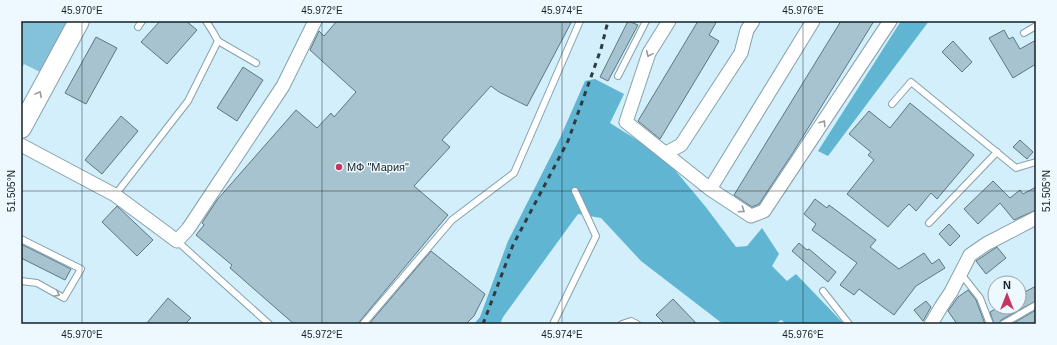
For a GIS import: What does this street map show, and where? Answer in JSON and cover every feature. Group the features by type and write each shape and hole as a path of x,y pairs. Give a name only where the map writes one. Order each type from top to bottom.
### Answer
{"main road":[{"path":"23,122 79,21"}],"street":[{"path":"21,145 115,195 177,241 188,229 283,86 315,21"},
{"path":"669,21 649,53 626,122 710,189 751,216 764,211 890,21"},
{"path":"666,153 681,145 740,53 747,30 753,21"},
{"path":"710,189 813,21"},
{"path":"931,324 961,274 970,255 986,244 1036,218"}],"lane":[{"path":"138,27 142,21"},
{"path":"206,21 218,41 256,63"},
{"path":"363,324 452,220 514,173 580,21"},
{"path":"618,76 646,21"},
{"path":"1024,33 1036,26"},
{"path":"115,195 188,101 218,41"},
{"path":"892,104 911,82 1016,168 1036,162"},
{"path":"930,223 997,152"},
{"path":"553,324 596,236 574,191"},
{"path":"21,239 81,269 64,298 37,284 21,281"},
{"path":"177,241 269,324"},
{"path":"961,274 980,298 990,324"},
{"path":"824,291 849,324"},
{"path":"1003,324 1036,305"},
{"path":"622,324 630,321 637,324"}],"shaded area":[{"path":"21,21 70,21 42,73 24,64 21,70"},
{"path":"901,21 929,21 828,156 818,151"},
{"path":"595,79 624,94 610,123 664,157 705,206 736,247 747,246 762,228 779,254 772,266 787,281 796,274 844,324 787,324 781,320 775,324 723,324 641,261 601,218 578,214 503,317 500,324 474,324 480,317 508,241 560,138 585,81"}],"building":[{"path":"160,21 186,21 197,30 167,64 141,42"},
{"name":"МФ \"Мария\"","path":"337,21 572,21 527,106 499,92 491,86 442,140 450,147 414,186 448,215 359,324 294,324 230,268 232,265 196,235 204,225 202,223 217,200 296,110 317,128 331,113 334,117 356,92 310,50 319,31 324,36"},
{"path":"628,21 638,25 608,81 600,77"},
{"path":"698,21 717,21 709,35 719,41 660,139 638,121"},
{"path":"841,21 874,21 794,151 759,204 752,207 734,195"},
{"path":"1004,30 1009,39 1013,37 1020,49 1036,40 1036,64 1013,78 989,38"},
{"path":"96,37 117,48 86,104 65,93"},
{"path":"953,41 972,62 962,72 942,52"},
{"path":"243,67 263,80 237,121 217,108"},
{"path":"910,103 974,155 937,199 931,193 916,211 909,204 888,227 847,194 874,160 868,155 871,152 849,134 869,111 890,128"},
{"path":"121,116 138,131 102,174 85,160"},
{"path":"1020,140 1033,152 1027,159 1013,147"},
{"path":"993,181 1010,198 1020,190 1023,194 1036,187 1036,210 1014,220 1000,203 978,224 964,209"},
{"path":"815,199 827,208 829,205 876,240 870,247 899,269 924,253 932,264 939,259 945,268 916,286 894,315 859,289 854,295 840,285 857,263 812,230 816,224 804,214"},
{"path":"117,206 153,240 137,256 102,222"},
{"path":"949,224 960,236 950,246 939,234"},
{"path":"799,243 807,250 809,249 836,272 828,282 792,251"},
{"path":"21,244 71,269 65,280 21,258"},
{"path":"997,247 1006,258 986,274 976,261"},
{"path":"431,251 485,294 474,316 466,324 369,324"},
{"path":"1036,286 1036,301 1027,306 1027,291"},
{"path":"968,290 976,300 985,324 957,324 948,311 958,297"},
{"path":"168,298 191,318 185,324 146,324"},
{"path":"673,299 697,324 665,324 656,315"},
{"path":"926,301 931,307 923,321 914,310"},
{"path":"1036,310 1036,324 1012,324"},
{"path":"991,315 1010,315 1001,320 999,324 994,324"}],"railway":[{"path":"483,324 513,245 568,141 601,49 608,21"}],"place":[{"name":"МФ \"Мария\"","path":"339,167"}]}
